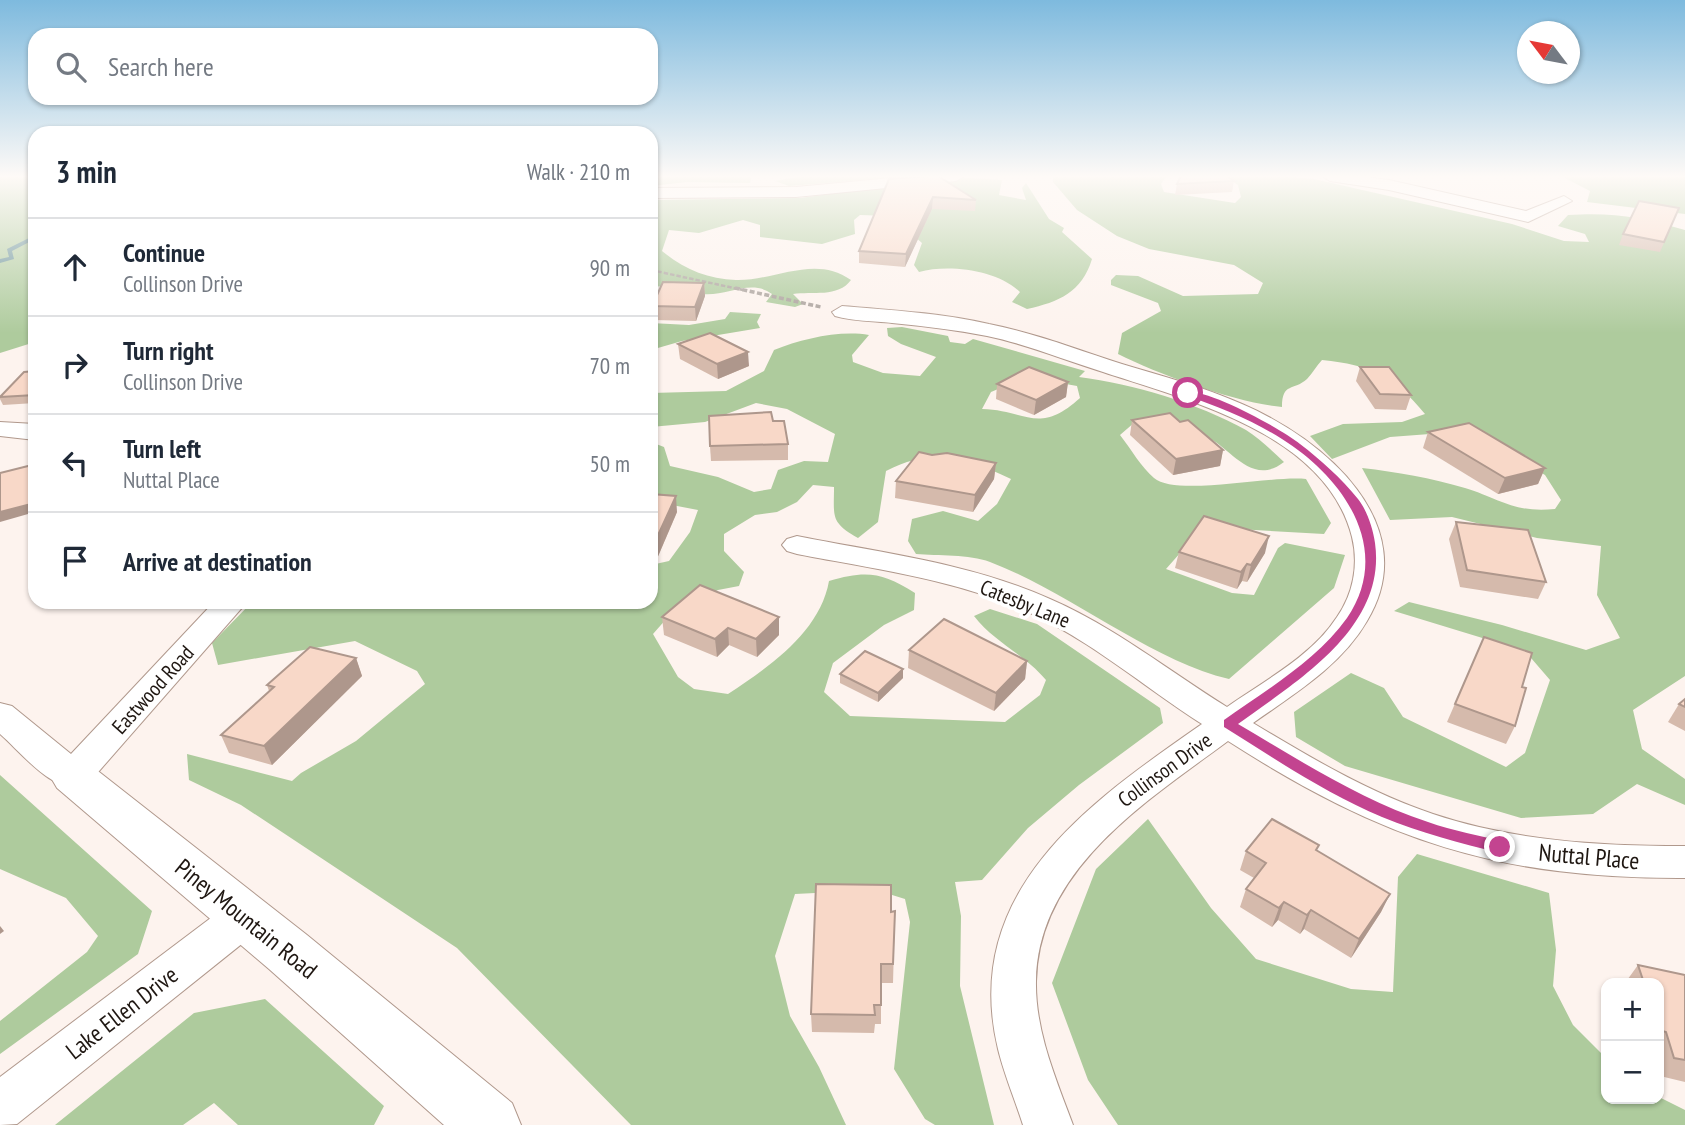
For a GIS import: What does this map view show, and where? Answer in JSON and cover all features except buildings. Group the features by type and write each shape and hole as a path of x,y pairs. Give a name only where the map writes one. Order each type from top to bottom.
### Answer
{"street":[{"name":"Collinson Drive","path":"842,312 968,326 1095,362 1236,410 1287,438 1323,467 1355,502 1368,533 1372,561 1367,589 1353,618 1328,648 1292,678 1081,835 1050,871 1026,914 1014,965 1018,1031 1034,1093 1048,1125"},
{"path":"0,429 28,431"},
{"name":"Catesby Lane","path":"797,545 963,579 1037,605 1077,624 1228,724"},
{"name":"Eastwood Road","path":"73,776 225,609"},
{"name":"Piney Mountain Road","path":"0,715 243,918 288,952 490,1125"},
{"name":"Nuttal Place","path":"1228,724 1340,789 1427,828 1500,847 1584,860 1685,862"},
{"name":"Lake Ellen Drive","path":"0,1107 243,918"}],"path":[{"path":"658,272 842,312"}],"green space":[{"path":"0,228 28,228 28,344 0,353"},
{"path":"658,228 714,228 699,233 669,230 662,251 687,268 706,275 736,280 823,269 851,280 846,286 832,292 793,294 803,304 795,307 766,302 772,294 756,288 702,294 658,287"},
{"path":"760,228 855,228 855,234 822,244 760,237"},
{"path":"905,228 1064,228 1062,232 1092,259 1082,280 1068,294 1027,309 1012,302 1020,292 999,278 958,269 919,272 914,265 922,243"},
{"path":"1105,228 1526,228 1564,241 1589,242 1585,234 1566,228 1685,230 1685,676 1633,710 1642,749 1685,779 1685,805 1637,784 1593,814 1521,818 1345,766 1296,737 1294,712 1351,673 1384,688 1403,717 1506,767 1525,753 1550,680 1525,651 1394,611 1409,602 1502,625 1586,650 1620,638 1597,595 1601,546 1537,538 1452,517 1390,520 1362,468 1439,481 1528,509 1555,509 1561,500 1545,475 1486,440 1430,434 1390,437 1332,459 1310,436 1343,424 1402,422 1425,414 1403,390 1368,369 1322,360 1307,379 1286,390 1282,407 1243,400 1199,387 1118,354 1122,333 1161,311 1158,303 1111,285 1111,280 1116,275 1138,276 1183,296 1258,294 1263,283 1234,265 1149,249"},
{"path":"730,312 761,314 757,322 760,328 682,341 658,348 658,323 689,325 725,319"},
{"path":"902,327 948,336 950,342 965,344 973,339 1085,371 1079,377 1121,384 1207,411 1246,430 1284,462 1272,469 1251,468 1206,437 1135,422 1120,435 1149,474 1165,483 1203,486 1306,479 1331,523 1324,534 1203,527 1166,569 1232,593 1254,595 1278,548 1285,543 1345,555 1334,588 1229,679 1169,657 1050,590 990,562 963,556 916,554 908,541 912,519 943,511 978,521 997,504 1011,479 964,460 949,457 920,459 886,471 878,522 858,538 838,523 834,487 813,485 797,502 777,512 755,515 724,534 724,551 744,572 739,586 718,590 675,609 653,634 678,677 694,689 728,694 776,660 804,632 824,599 829,581 864,574 883,577 915,593 914,610 884,625 833,663 824,692 850,716 1005,722 1040,695 1046,680 1028,662 991,634 974,616 990,609 1037,624 1160,708 1163,723 1079,785 1028,828 982,880 955,882 961,916 960,986 994,1125 935,1125 925,1119 894,1069 910,922 905,899 876,890 795,894 775,956 790,1016 819,1067 846,1125 631,1125 457,948 241,805 189,780 187,754 292,781 356,741 425,684 417,671 355,641 218,665 212,643 245,609 658,609 658,563 669,561 690,532 698,510 658,502 658,445 664,447 670,466 718,477 754,492 771,489 778,470 804,461 828,462 835,434 787,409 756,403 705,422 658,426 658,393 726,391 764,371 774,350 796,342 833,335 869,335 852,355 853,362 883,373 920,376 936,357 901,344 888,336 887,328","holes":["1027,377 1077,386 1080,398 1053,416 1042,418 982,409 991,392"]},
{"path":"0,775 152,911 138,954 0,1054 0,1021 87,952 98,936 66,898 0,869"},
{"path":"1148,819 1211,908 1256,959 1351,989 1393,992 1398,877 1417,854 1549,893 1556,950 1553,986 1573,1025 1601,1053 1601,1104 1664,1104 1664,1100 1685,1110 1685,1125 1118,1125 1088,1080 1052,983 1096,869"},
{"path":"265,999 384,1106 374,1125 238,1125 214,1103 183,1125 55,1125 194,1013"}],"waterway":[{"path":"0,261 12,258 9,250 28,240"}],"route":[{"path":"1188,393 1236,410 1287,438 1323,467 1355,502 1368,533 1372,561 1367,589 1353,618 1328,648 1292,678 1228,724 1300,768 1384,811 1427,828 1500,847"}]}
